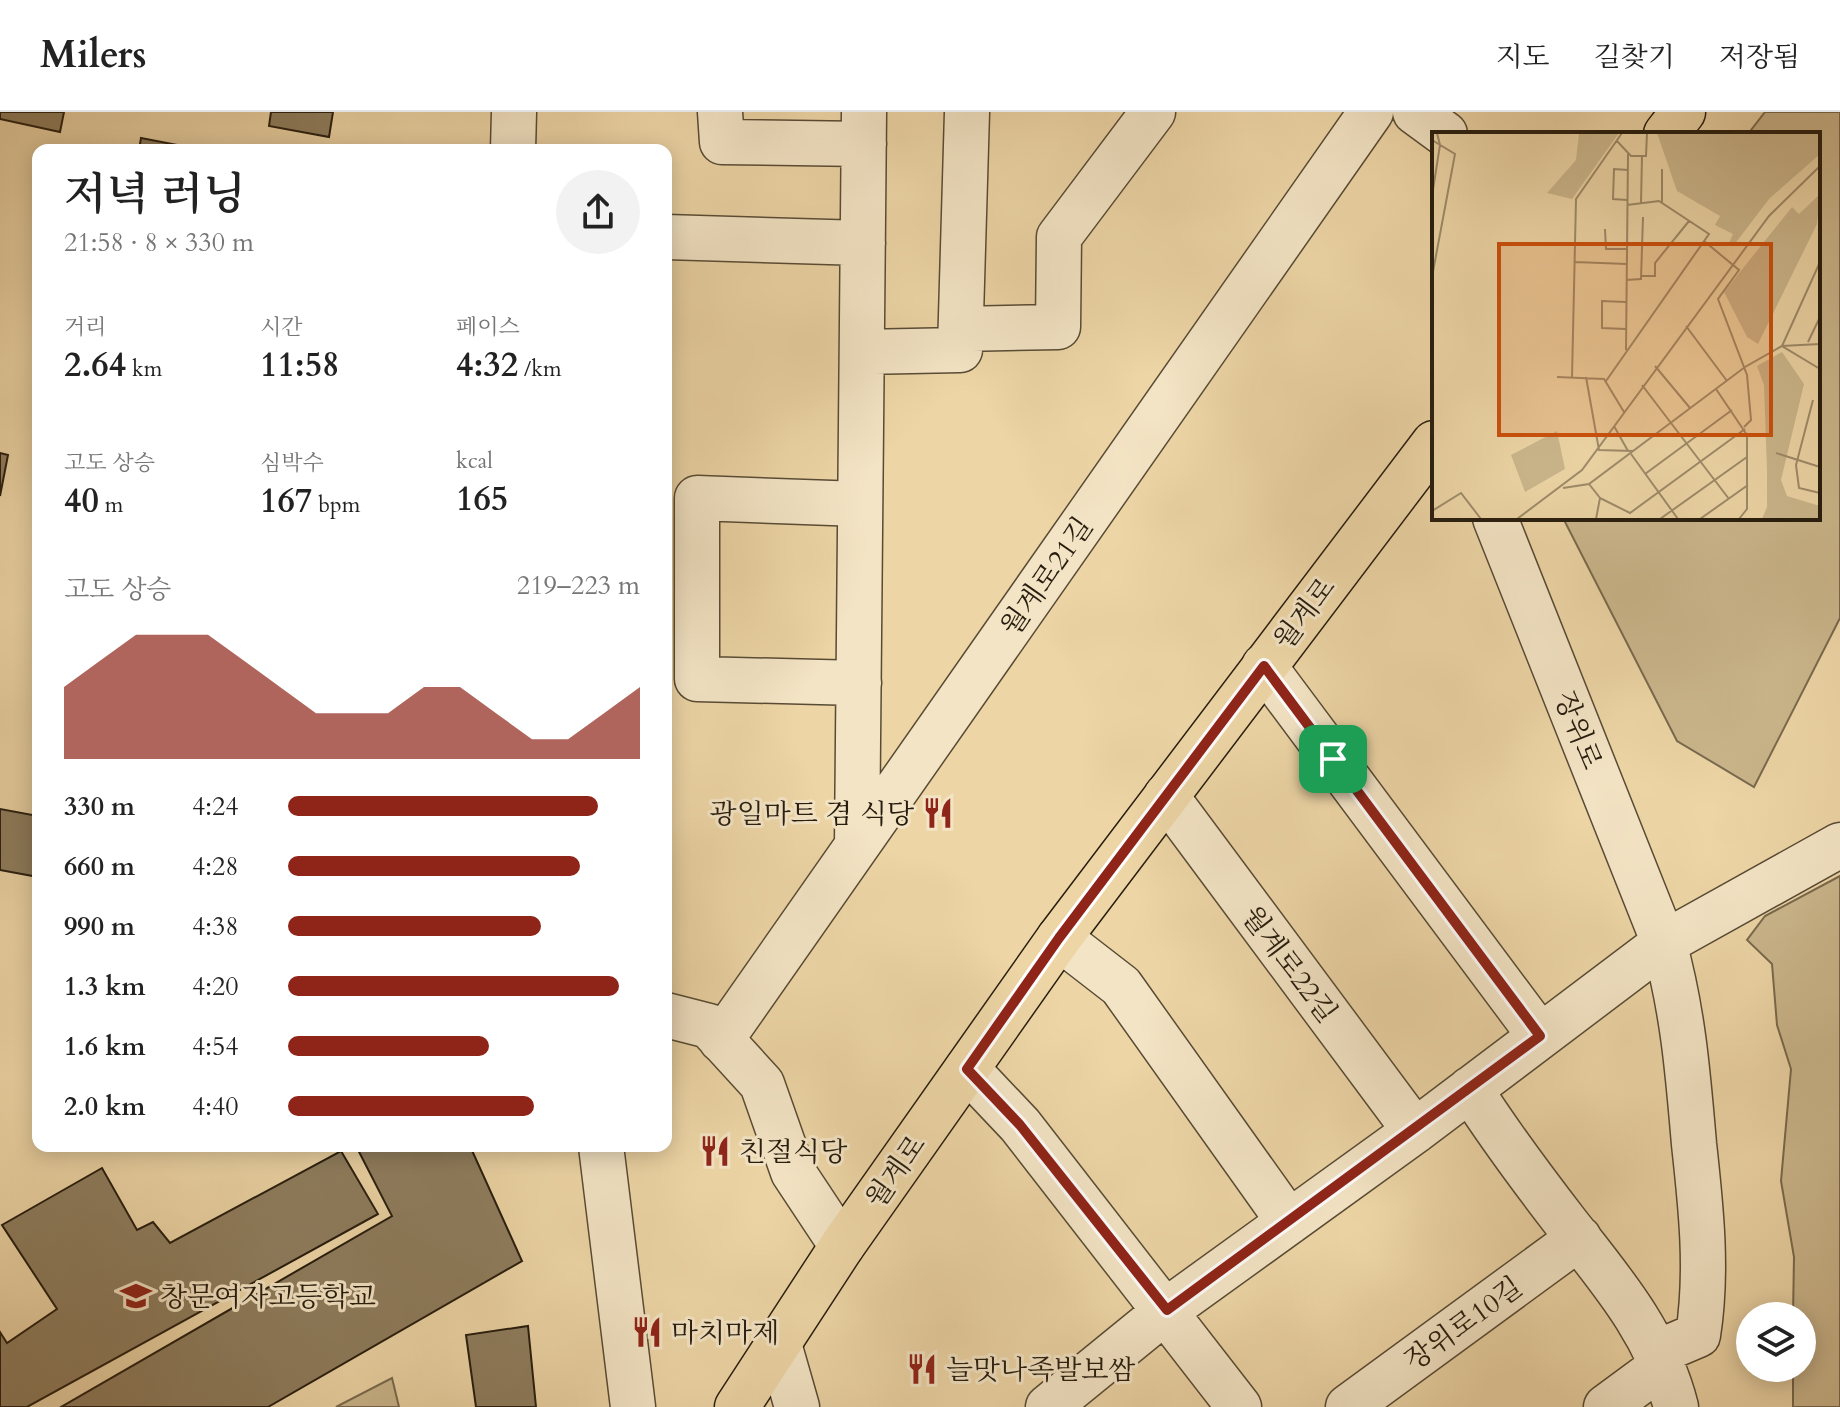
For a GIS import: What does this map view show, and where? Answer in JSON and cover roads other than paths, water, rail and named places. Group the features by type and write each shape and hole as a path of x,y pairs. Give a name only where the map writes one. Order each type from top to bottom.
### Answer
{"main road":[{"path":"1668,132 1683,112"},
{"name":"월계로","path":"737,1407 842,1246 1059,938 1432,446"}],"street":[{"path":"513,144 514,112"},
{"path":"720,112 722,142 864,128 857,845"},
{"path":"862,352 960,350 967,112"},
{"path":"961,329 1058,327 1059,237 1153,112"},
{"name":"월계로21길","path":"721,1040 1371,112"},
{"path":"1415,112 1442,132"},
{"path":"672,237 863,243"},
{"path":"859,683 697,679 697,498 860,504"},
{"name":"장위로","path":"1496,520 1664,943 1680,1001 1701,1210 1704,1302 1698,1335 1660,1358"},
{"path":"1264,666 1540,1036"},
{"name":"월계로22길","path":"1166,796 1415,1131"},
{"path":"1048,1407 1167,1310 1415,1131 1664,943 1840,845"},
{"path":"1059,938 1121,986 1289,1222"},
{"path":"672,1017 709,1026 762,1084 793,1172 842,1246"},
{"path":"967,1069 1020,1125 1167,1310 1239,1407"},
{"path":"1470,1089 1503,1141 1626,1299 1660,1358 1676,1407"},
{"path":"602,1152 633,1407"},
{"name":"장위로10길","path":"1348,1407 1579,1238"},
{"path":"779,1344 797,1407"},
{"path":"1606,1407 1660,1358"}],"place":[{"name":"광일마트 겸 식당","path":"938,813"},
{"name":"친절식당","path":"715,1151"},
{"name":"창문여자고등학교","path":"136,1296"},
{"name":"마치마제","path":"647,1332"},
{"name":"늘맛나족발보쌈","path":"922,1369"}]}
